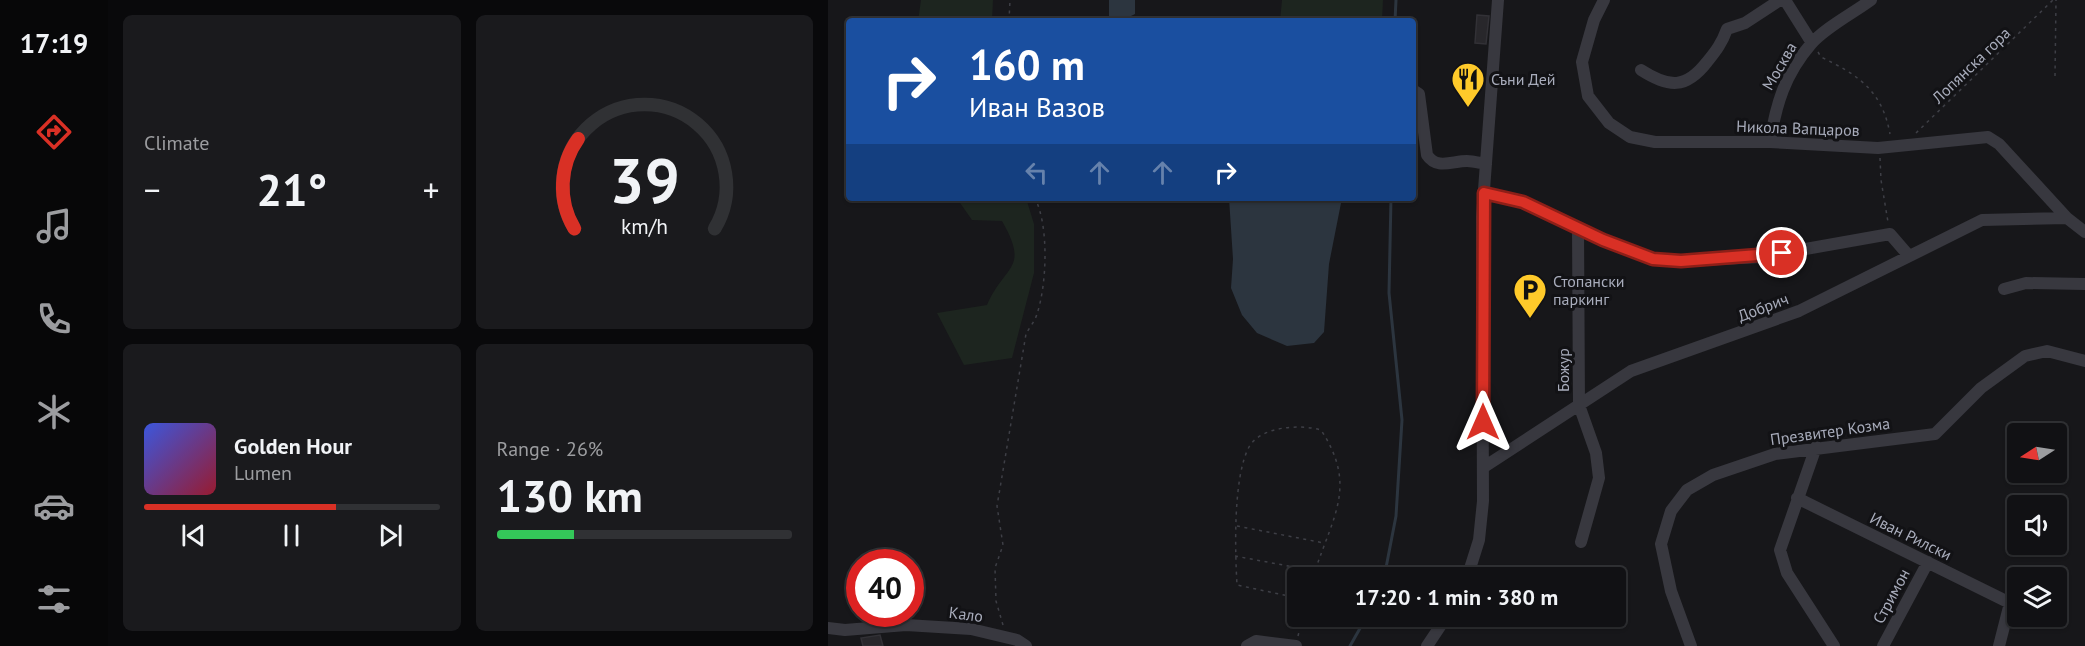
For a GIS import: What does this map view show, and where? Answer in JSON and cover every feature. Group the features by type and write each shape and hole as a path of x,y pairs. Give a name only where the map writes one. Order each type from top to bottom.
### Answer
{"street":[{"path":"1470,567 1479,540 1484,467 1484,193 1498,0"},
{"name":"Никола Вапцаров","path":"1604,0 1594,20 1582,62 1588,96 1609,123 1630,137 1655,142 1770,142 1885,147 1988,137 1999,144 2067,218 2085,231"},
{"path":"1641,70 1658,80 1679,84 1697,75 1722,45 1727,29 1745,23 1780,0"},
{"path":"1785,0 1812,43"},
{"name":"Москва","path":"1770,142 1776,104 1787,80 1812,43 1871,0"},
{"path":"1416,92 1419,94 1427,155 1430,161 1440,165 1468,161 1486,164"},
{"path":"1484,193 1523,202 1653,259 1681,261 1761,257 1890,234 1909,256"},
{"name":"Добрич","path":"1484,467 1631,371 1799,311 1982,220 2067,218"},
{"name":"Божур","path":"1578,228 1579,405 1596,453 1599,478 1592,510 1581,542"},
{"path":"2004,289 2026,283 2085,284"},
{"name":"Презвитер Козма","path":"1691,646 1671,591 1661,544 1671,511 1687,490 1713,475 1775,454 1816,447 1935,434 1981,388 2025,356 2047,351 2085,361"},
{"path":"1816,447 1780,550 1787,573 1834,646"},
{"name":"Иван Рилски","path":"1797,498 2010,603 1999,646"},
{"name":"Стримон","path":"1883,646 1928,562"},
{"name":"Кало","path":"828,628 844,630 906,625 971,629 1017,640 1026,646"},
{"path":"1426,646 1439,627"},
{"path":"1247,646 1256,641 1296,646"}],"path":[{"path":"1009,18 1010,0"},
{"path":"2054,0 2055,76"},
{"name":"Лопянска гора","path":"1903,145 2054,0"},
{"path":"1812,43 1821,57 1856,74 1871,91 1887,119 1890,135 1885,147 1881,180 1890,234"},
{"path":"1007,637 996,602 995,568 1003,545 997,506 1011,409 1022,365 1026,334 1037,314 1043,273 1046,237 1036,201"},
{"path":"1287,596 1236,585 1235,556 1242,467 1250,446 1275,430 1291,426 1306,426 1321,430 1333,448 1340,465 1342,489 1316,567"},
{"path":"1236,526 1324,543"},
{"path":"1235,556 1294,567"},
{"path":"1296,646 1300,627"}],"shaded area":[{"path":"921,0 993,0 992,18 918,18"},
{"path":"1109,0 1135,0 1135,14 1127,18 1109,16"},
{"path":"1282,0 1383,0 1382,18 1280,18"},
{"path":"959,201 1027,201 1034,224 1034,273 1012,358 964,365 937,313 987,305 1012,266 1014,258 1014,249 1002,221 972,220"},
{"path":"1229,201 1341,201 1329,264 1324,332 1314,343 1287,346 1257,333 1242,315 1231,288 1233,259"}],"building":[{"path":"1477,15 1489,16 1486,44 1475,43"},
{"path":"880,635 883,646 863,646 861,638"}],"waterway":[{"path":"1395,18 1396,0"},
{"path":"1386,567 1396,516 1402,420 1389,293 1391,201"},
{"path":"1350,646 1361,627"}],"place":[{"name":"Съни Дей","path":"1468,108"},
{"name":"Стопански паркинг","path":"1530,319"}],"route":[{"path":"1483,422 1482,217 1484,193 1523,202 1603,240 1653,259 1681,261 1761,257 1782,253"}]}
